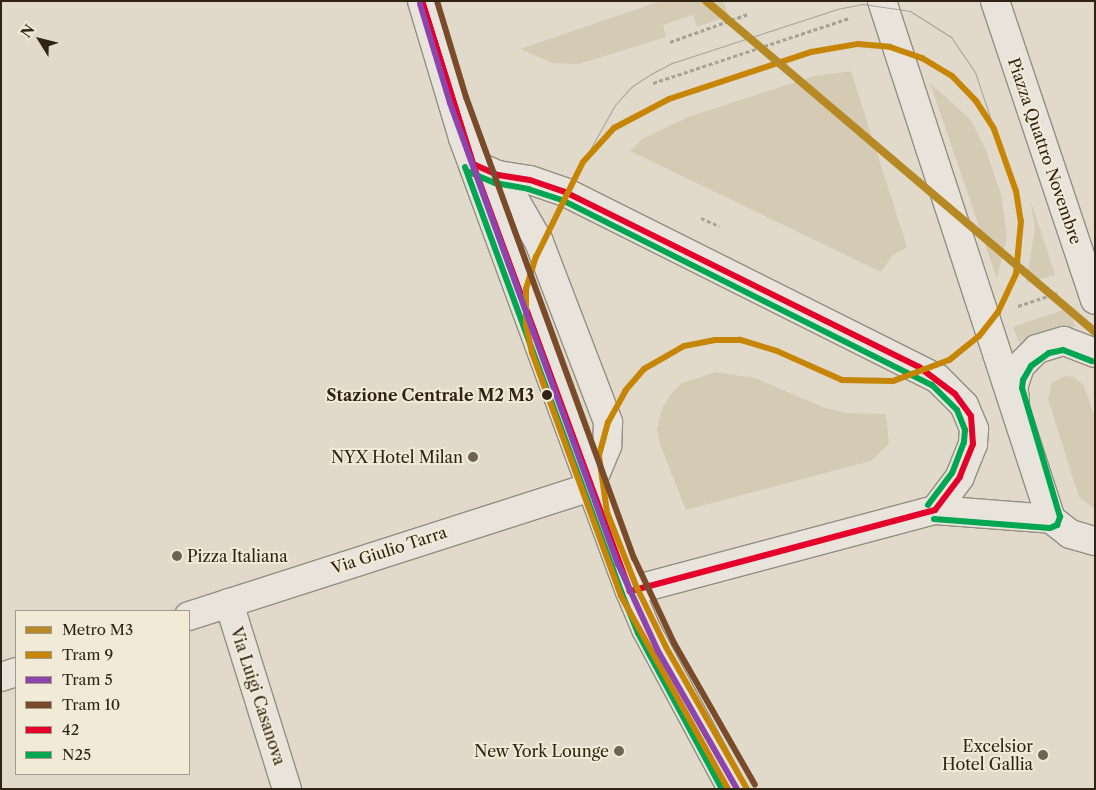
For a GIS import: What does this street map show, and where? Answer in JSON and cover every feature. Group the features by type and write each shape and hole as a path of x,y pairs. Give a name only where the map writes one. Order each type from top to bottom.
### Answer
{"street":[{"path":"422,1 516,283 630,591 646,629 732,789"},
{"path":"882,1 1051,520"},
{"name":"Piazza Quattro Novembre","path":"995,1 1095,300"},
{"path":"478,167 512,194 540,242 608,422 607,446 590,487"},
{"path":"478,167 530,180 567,194 937,378 964,405 974,429 973,444 960,477 935,510"},
{"path":"1032,462 1012,388 1020,366 1037,349 1050,344 1072,343 1095,351"},
{"name":"Via Giulio Tarra","path":"190,616 590,487"},
{"path":"630,591 935,510 1051,520 1070,534 1095,541"},
{"name":"Via Luigi Casanova","path":"229,603 287,789"},
{"path":"1,677 15,672"}],"path":[{"path":"670,42 748,14"},
{"path":"653,83 850,18"},
{"path":"1013,308 1065,290"}],"shaded area":[{"path":"661,1 723,1 729,16 697,27 693,15 663,25 666,37 579,64 553,63 520,49"},
{"path":"851,71 907,247 892,256 881,272 630,151 642,139 688,117 814,76"},
{"path":"930,83 970,119 986,151 1001,194 1007,237 997,279"},
{"path":"1030,199 1055,275 1026,283 1035,228"},
{"path":"1069,308 1075,327 1040,332 1020,345 1013,327"},
{"path":"716,372 755,378 825,408 846,413 886,414 889,444 871,461 686,510 660,444 657,429 661,412 669,396 682,383"},
{"path":"1065,376 1074,377 1084,386 1095,418 1095,509 1079,497 1048,399 1052,383"}],"tram line":[{"name":"10","path":"437,1 466,97 634,558 674,643 755,785"},
{"name":"5","path":"420,4 450,103 618,564 658,651 737,789"},
{"path":"583,162 615,105 631,87 651,74 672,63 837,9 863,4 910,11 951,37 975,72 997,138"},
{"name":"9","path":"728,789 621,596 532,353 526,325 526,289 536,257 583,162 614,128 669,99 811,52 858,44 890,47 922,58 952,76 976,101 994,129 1016,191 1021,221 1016,274 998,312 979,336 949,360 893,381 842,380 777,351 740,340 715,340 684,346 644,369 626,390 608,422 599,456 607,512 637,588 666,647 747,789"}],"metro line":[{"name":"M3","path":"706,1 1095,332"}],"transit line":[{"name":"42","path":"422,1 473,164"},
{"name":"42","path":"422,1 473,164"},
{"name":"42","path":"473,164 498,175 530,180 567,193 919,367 955,394 971,416 973,444 960,477 935,510 630,591 473,164"},
{"name":"N25","path":"465,167 638,633 722,789"},
{"name":"N25","path":"469,172 495,183 528,189 564,201 932,385 957,410 965,430 964,442 952,473 928,505"},
{"name":"N25","path":"934,519 1050,528 1057,525 1060,517 1022,388 1023,380 1031,366 1049,353 1063,350 1092,361"}],"place":[{"name":"Stazione Centrale M2 M3","path":"547,395"},
{"name":"NYX Hotel Milan","path":"473,457"},
{"name":"Pizza Italiana","path":"177,556"},
{"name":"New York Lounge","path":"619,751"},
{"name":"Excelsior Hotel Gallia","path":"1043,755"}]}
